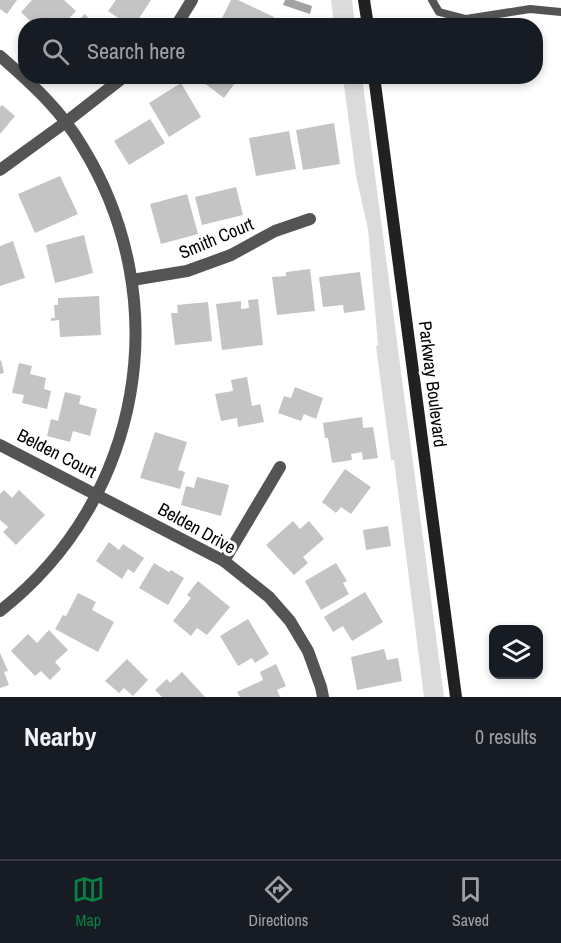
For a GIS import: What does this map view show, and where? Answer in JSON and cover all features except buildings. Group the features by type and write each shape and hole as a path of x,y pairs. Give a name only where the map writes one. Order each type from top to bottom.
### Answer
{"street":[{"path":"181,18 192,0"},
{"path":"364,0 367,18"},
{"path":"0,56 18,73"},
{"path":"0,611 30,585 58,555 97,494 120,439 132,385 136,338 132,280 122,234 98,172 66,122 49,101 30,84"},
{"path":"0,170 115,84"},
{"name":"Parkway Boulevard","path":"376,84 456,697"},
{"name":"Smith Court","path":"132,280 187,271 231,255 275,231 310,219"},
{"name":"Belden Court","path":"0,445 97,494"},
{"path":"224,561 280,467"},
{"name":"Belden Drive","path":"97,494 224,561 268,597 290,621 308,651 323,697"}],"lane":[{"path":"432,0 439,12 459,18"},
{"path":"478,18 530,9 561,12"}],"shaded area":[{"path":"285,0 294,0 312,6 310,14 283,5"},
{"path":"331,0 352,0 354,18 333,18"},
{"path":"344,84 363,84 444,697 424,697 394,460 391,460 376,346 378,345 368,229 356,176"}]}
